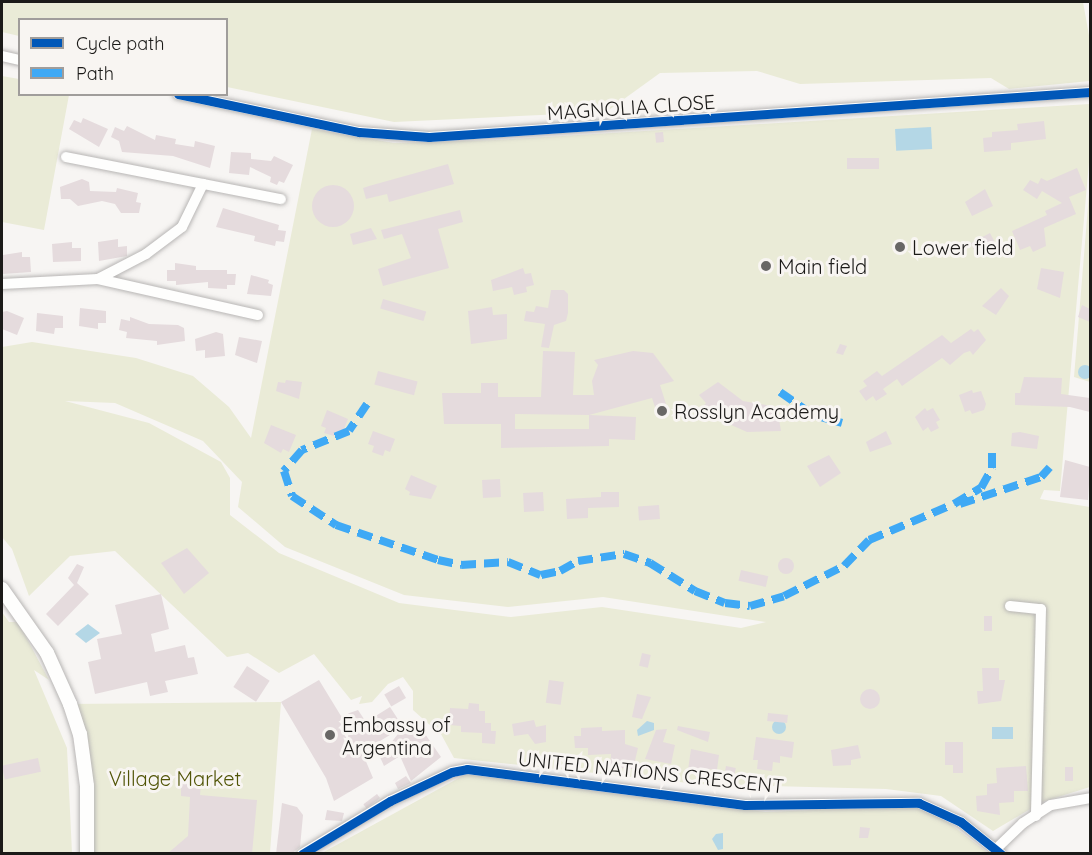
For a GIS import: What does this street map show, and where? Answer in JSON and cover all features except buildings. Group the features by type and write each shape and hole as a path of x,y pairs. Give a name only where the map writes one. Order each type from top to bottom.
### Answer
{"main road":[{"path":"2,589 47,653 70,704 85,767 87,854"}],"street":[{"path":"2,56 18,60"},
{"name":"MAGNOLIA CLOSE","path":"188,96 360,132 429,137 1090,92"},
{"path":"66,156 281,199"},
{"path":"98,279 146,254 182,227 203,184"},
{"path":"2,284 98,279 258,315"},
{"path":"1011,606 1041,609 1036,816"},
{"name":"UNITED NATIONS CRESCENT","path":"302,854 390,801 452,772 467,769 745,805 919,803 962,822 999,851"},
{"path":"999,851 1023,823 1051,805 1090,798"}],"green space":[{"path":"2,2 1083,2 1090,41 1090,81 1009,89 991,78 800,84 757,71 660,73 606,112 394,122 228,87 228,18 18,18 18,36 2,32"},
{"path":"2,76 18,79 18,96 69,96 44,230 2,222"},
{"name":"Rosslyn Academy","path":"1090,104 1090,151 1060,491 1044,490 1040,499 1090,507 1090,787 1042,802 993,831 941,796 886,789 698,784 454,758 435,723 432,727 413,710 413,691 403,677 388,684 372,702 359,704 362,696 351,700 314,654 279,673 248,653 227,657 115,551 70,556 29,596 12,549 2,537 2,347 32,342 136,358 193,376 229,407 251,438 312,129 394,143 496,140","holes":["65,401 115,403 203,441 242,482 238,507 285,547 404,595 508,607 603,597 766,622 741,628 602,607 511,617 399,603 279,553 230,515 230,478 221,462 149,423"]},
{"path":"1090,182 1090,382 1074,377"},
{"path":"2,612 9,622 18,622 49,680 34,670 67,748 72,853 2,853"},
{"name":"Village Market","path":"281,702 270,853 79,853 85,767 70,704"},
{"path":"466,774 765,812 917,806 940,816 988,853 320,854"}],"water":[{"path":"931,127 932,149 896,151 895,129"},
{"path":"1085,365 1090,367 1092,372 1090,377 1085,379 1080,377 1078,372 1080,367"},
{"path":"88,624 100,633 86,643 75,634"},
{"path":"779,720 784,722 786,727 784,732 779,734 774,732 772,727 774,722"},
{"path":"647,721 654,723 654,730 638,736 637,730"},
{"path":"992,727 1013,727 1013,739 992,739"},
{"path":"723,833 723,849 718,850 712,839 716,834"}],"marked path":[{"path":"780,392 813,415 842,423"},
{"path":"367,404 349,431 302,450 284,471 292,496 336,525 438,560 461,565 508,562 541,575 560,571 578,561 624,554 650,563 695,591 725,603 750,606 784,596 844,566 869,540 954,504 981,488 992,468 992,452"},
{"path":"960,504 1041,477 1050,467"}],"cycle path":[{"path":"188,96 359,132 429,137 1090,92"},
{"path":"302,854 390,801 452,772 467,769 745,805 919,803 961,822 1001,854"}],"place":[{"name":"Lower field","path":"900,247"},
{"name":"Main field","path":"766,266"},
{"name":"Rosslyn Academy","path":"662,411"},
{"name":"Embassy of Argentina","path":"330,735"}]}
